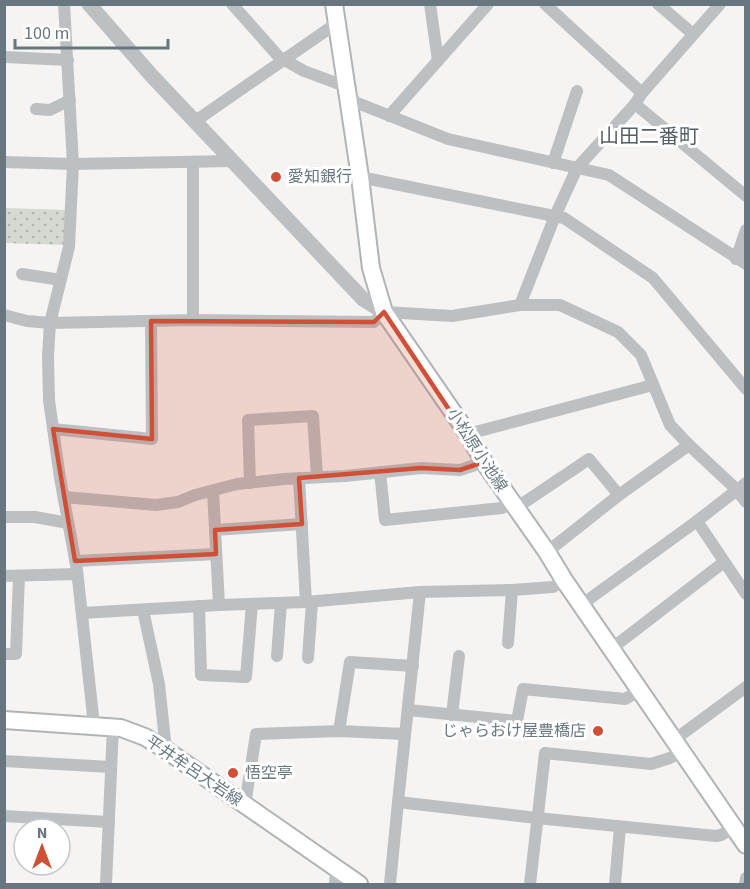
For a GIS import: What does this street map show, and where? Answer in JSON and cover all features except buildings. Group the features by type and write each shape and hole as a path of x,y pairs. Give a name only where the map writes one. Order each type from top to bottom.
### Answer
{"main road":[{"name":"小松原小池線","path":"334,4 371,267 384,312 639,691 746,845"},
{"name":"平井牟呂大岩線","path":"4,720 94,725 132,731 166,750 245,805 336,877 360,885"}],"street":[{"path":"64,4 73,164 69,247 50,323 49,400 75,561 94,725"},
{"path":"89,4 194,122 363,299 384,312 452,316 520,305 560,305 618,332 641,355 670,425 689,445 741,486 746,502"},
{"path":"232,4 279,57 304,71 347,87 355,102 448,139 609,175 741,262 746,230"},
{"path":"430,4 438,61"},
{"path":"389,116 488,4"},
{"path":"545,4 638,99 746,196"},
{"path":"658,4 693,34"},
{"path":"520,305 555,216 577,168 720,4"},
{"path":"194,122 337,23"},
{"path":"4,57 68,60"},
{"path":"553,163 577,91"},
{"path":"36,109 50,110 70,100"},
{"path":"4,162 73,164 231,161"},
{"path":"194,162 194,320"},
{"path":"360,177 564,218 653,278 746,389"},
{"path":"22,274 61,280"},
{"path":"4,315 27,321 50,323 194,320 374,322 384,312"},
{"path":"53,429 152,439 151,321"},
{"path":"468,434 653,386"},
{"path":"250,483 248,420 314,416 317,477"},
{"path":"546,552 619,495 689,445"},
{"path":"380,472 385,520 514,505 589,459 619,495"},
{"path":"64,498 156,506 178,502 237,484 421,468 460,470 484,462"},
{"path":"299,478 309,602 308,658"},
{"path":"581,605 697,521 741,486"},
{"path":"213,490 219,605"},
{"path":"4,517 35,517 68,523"},
{"path":"697,521 746,594"},
{"path":"215,530 302,524"},
{"path":"75,561 216,554"},
{"path":"611,649 724,562"},
{"path":"4,576 76,574"},
{"path":"4,654 16,654 19,576"},
{"path":"82,613 309,602 420,592 512,590 553,587 564,580"},
{"path":"508,644 512,590"},
{"path":"390,885 420,592"},
{"path":"277,656 281,603"},
{"path":"199,606 201,675 246,677 252,604"},
{"path":"143,610 159,684 166,750"},
{"path":"453,715 459,656"},
{"path":"339,731 350,662 413,666"},
{"path":"530,885 544,753 651,764 670,758 678,746 746,687"},
{"path":"408,710 518,721 522,689 624,699 639,691"},
{"path":"106,885 113,727"},
{"path":"245,805 255,734 339,731 405,734"},
{"path":"4,761 111,767"},
{"path":"398,802 716,836 733,828"},
{"path":"4,816 109,822"},
{"path":"615,885 620,827"},
{"path":"745,885 746,878"}],"highlighted area":[{"path":"384,312 484,462 460,470 421,468 299,478 302,524 215,530 216,554 75,561 53,429 152,439 151,321 374,322"}],"shaded area":[{"path":"5,208 68,210 67,245 5,243"}],"place":[{"name":"愛知銀行","path":"276,177"},
{"name":"じゃらおけ屋豊橋店","path":"598,731"},
{"name":"悟空亭","path":"233,773"}],"district":[{"name":"山田二番町","path":"649,137"}]}
